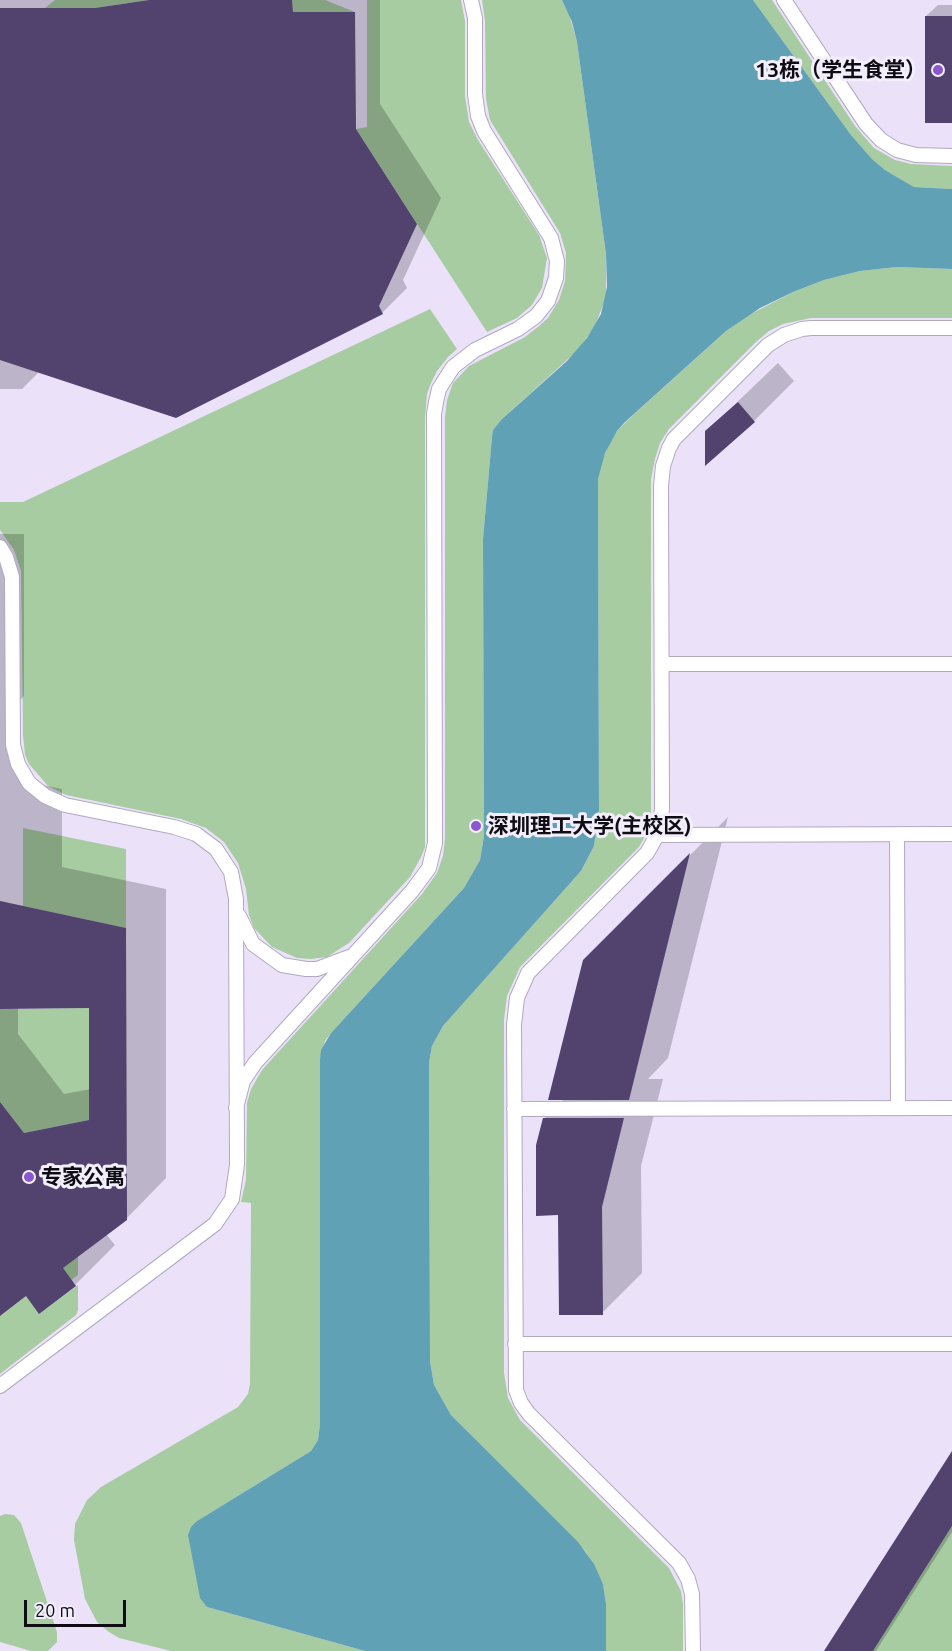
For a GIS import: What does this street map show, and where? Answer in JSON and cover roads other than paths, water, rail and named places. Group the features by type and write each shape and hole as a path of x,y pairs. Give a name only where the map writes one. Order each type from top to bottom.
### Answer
{"lane":[{"path":"236,1108 243,1081 255,1063 429,868 435,843 435,414 439,389 462,358 518,329 536,316 548,301 556,278 557,261 551,238 484,131 478,116 475,94 475,18 471,0"},
{"path":"784,0 866,124 881,140 897,150 916,155 952,156"},
{"path":"693,1651 692,1594 688,1579 679,1563 526,1410 516,1390 514,1109 517,998 525,979 538,963 647,854 658,835 662,808 662,475 669,448 682,430 768,345 794,331 811,328 952,328"},
{"path":"0,547 6,557 12,577 13,745 23,774 29,783 45,796 64,805 174,828 203,838 222,856 231,872 239,918 253,944 282,965 317,969 339,962 358,950"},
{"path":"662,664 952,664"},
{"path":"897,834 898,1108"},
{"path":"658,835 952,834"},
{"path":"0,1386 202,1234 222,1216 232,1199 236,1177 236,899"},
{"path":"514,1109 952,1108"},
{"path":"515,1344 952,1344"}],"water":[{"path":"562,0 753,0 851,135 872,159 885,170 914,187 952,189 952,269 897,267 860,271 824,280 760,308 726,331 625,422 617,431 605,453 598,479 599,813 594,846 581,871 443,1026 432,1046 429,1063 430,1361 434,1385 451,1415 578,1542 594,1564 603,1584 606,1604 606,1651 365,1651 207,1607 200,1598 188,1535 191,1527 197,1521 311,1451 318,1440 320,1424 321,1050 331,1033 464,888 480,860 484,836 483,539 493,430 501,420 567,361 587,338 601,314 607,287 606,254 577,42 572,22"}],"place":[{"name":"13栋（学生食堂）","path":"938,70"},
{"name":"深圳理工大学(主校区)","path":"476,826"},
{"name":"专家公寓","path":"29,1177"}]}
